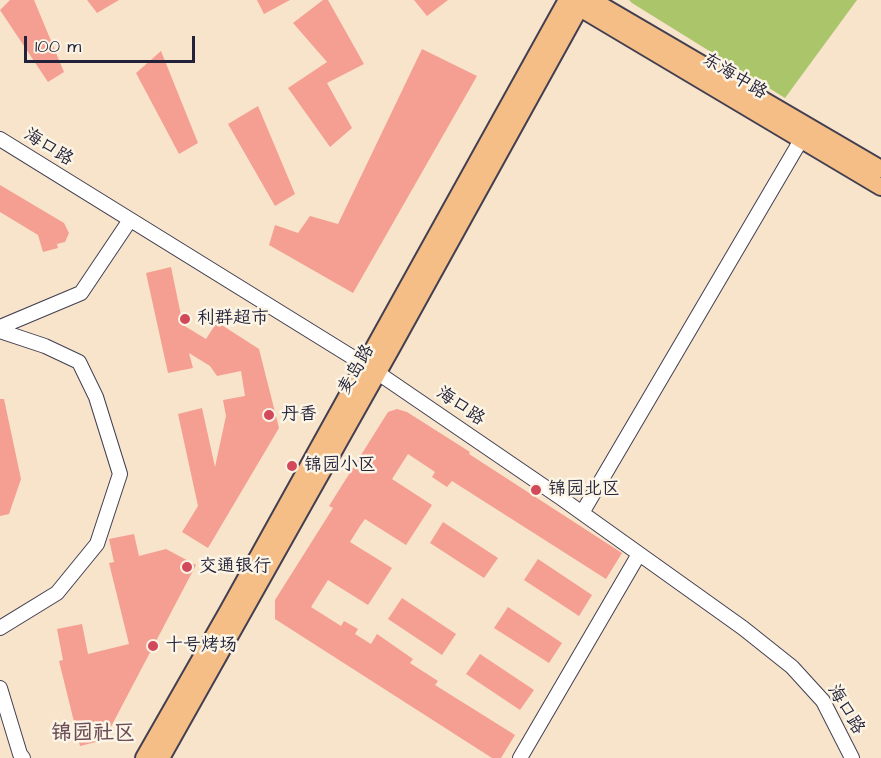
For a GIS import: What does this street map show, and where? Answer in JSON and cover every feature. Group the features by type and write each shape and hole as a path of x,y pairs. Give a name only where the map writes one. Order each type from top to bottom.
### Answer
{"main road":[{"name":"东海中路","path":"576,1 881,187"},
{"name":"东海中路","path":"576,1 881,169"},
{"name":"麦岛路","path":"162,757 371,369 576,1"},
{"name":"麦岛路","path":"144,758 371,369"}],"street":[{"name":"海口路","path":"0,139 371,369 582,513 743,628 792,667 823,701 852,758"},
{"path":"582,513 801,140"},
{"path":"0,327 81,293 130,220"},
{"path":"0,331 45,346 79,362 96,397 120,474 97,544 57,593 0,628"},
{"path":"520,758 639,554"},
{"path":"0,688 23,758"}],"green space":[{"path":"629,0 857,0 785,98"}],"building":[{"path":"10,0 34,0 64,72 48,82 0,10"},
{"path":"87,0 119,0 97,13"},
{"path":"257,0 290,0 264,14"},
{"path":"323,0 328,0 364,64 327,83 352,128 330,147 288,88 327,62 293,23"},
{"path":"414,0 448,0 427,16"},
{"path":"422,49 477,76 353,293 269,245 275,225 298,233 310,216 338,224"},
{"path":"161,51 198,143 179,154 136,73"},
{"path":"258,106 295,194 275,206 228,124"},
{"path":"0,185 64,223 69,233 65,242 57,244 58,248 43,252 38,235 0,212"},
{"path":"171,267 183,325 206,339 217,322 259,349 279,428 208,548 182,532 198,506 178,414 202,408 215,467 226,416 223,400 245,396 241,371 217,376 210,366 189,353 193,368 168,373 146,273"},
{"path":"0,399 4,399 21,479 9,514 0,516"},
{"path":"397,409 407,412 470,452 469,454 622,553 606,579 452,481 447,487 432,477 435,472 408,454 392,479 432,505 406,545 365,519 360,526 350,542 392,568 368,605 328,580 311,607 341,626 344,621 358,629 355,634 371,644 377,634 413,659 410,663 438,681 435,685 515,735 501,758 492,758 275,619 275,600 333,508 329,506 388,412"},
{"path":"443,522 498,558 484,578 430,543"},
{"path":"134,534 139,556 166,549 196,565 104,740 80,746 59,661 63,660 57,629 82,624 88,654 129,644 109,563 114,562 109,539"},
{"path":"538,559 592,595 579,616 524,580"},
{"path":"402,598 456,634 442,655 388,619"},
{"path":"508,607 562,643 549,663 494,628"},
{"path":"480,654 534,690 520,710 466,674"}],"place":[{"name":"利群超市","path":"185,319"},
{"name":"丹香","path":"269,415"},
{"name":"锦园小区","path":"292,466"},
{"name":"锦园北区","path":"536,490"},
{"name":"交通银行","path":"187,567"},
{"name":"十号烤场","path":"153,646"}],"district":[{"name":"锦园社区","path":"93,735"}]}
